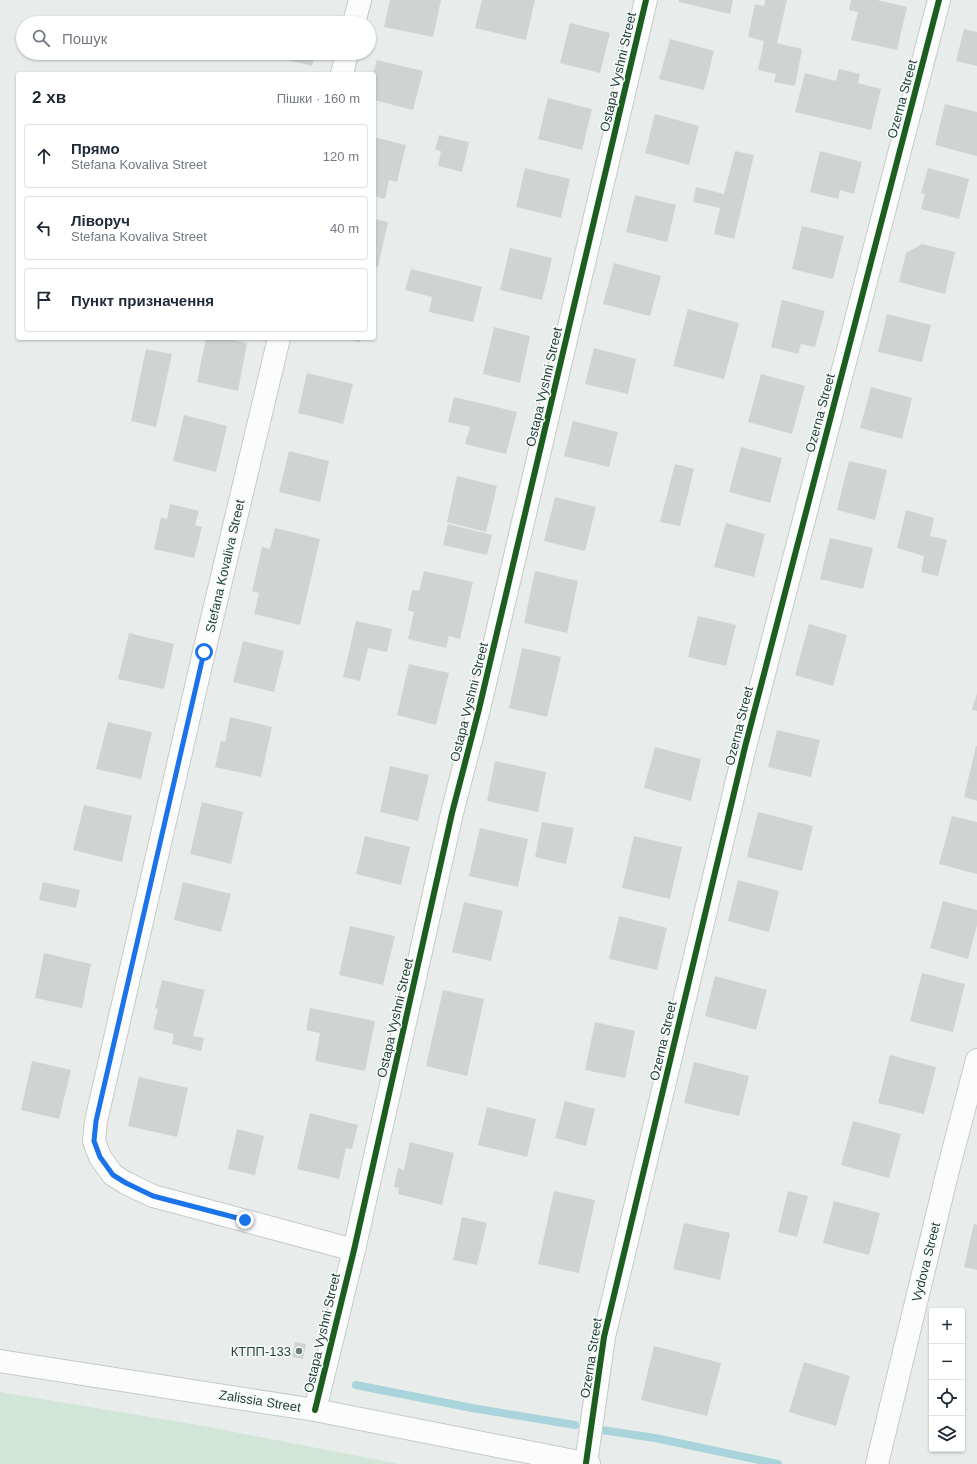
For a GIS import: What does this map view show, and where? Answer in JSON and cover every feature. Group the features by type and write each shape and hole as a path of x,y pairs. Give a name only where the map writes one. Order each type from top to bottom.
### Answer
{"street":[{"path":"356,16 360,0"},
{"name":"Ostapa Vyshni Street","path":"315,1410 354,1250 452,813 479,709 646,0"},
{"name":"Ozerna Street","path":"587,1464 604,1337 743,754 939,0"},
{"path":"342,72 345,60"},
{"name":"Stefana Kovaliva Street","path":"279,340 204,652 96,1121 94,1141 100,1157 113,1175 153,1196 354,1250"},
{"name":"Vydova Street","path":"877,1464 948,1170 977,1060"},
{"name":"Zalissia Street","path":"0,1361 315,1410 587,1464"}],"green space":[{"path":"0,1392 204,1426 399,1464 0,1464"}],"building":[{"path":"390,0 441,0 433,37 384,27"},
{"path":"482,0 535,0 526,40 475,28"},
{"path":"679,0 733,0 730,14 679,2"},
{"path":"765,0 787,0 777,43 802,49 795,86 774,82 776,74 758,70 764,41 748,37 755,4 764,6"},
{"path":"851,0 877,0 907,7 897,50 851,40 858,12 849,10"},
{"path":"570,23 610,33 600,73 560,63"},
{"path":"964,29 977,32 977,66 956,61"},
{"path":"670,39 714,51 704,90 659,79"},
{"path":"289,60 314,60 312,66"},
{"path":"377,60 423,71 413,110 376,101 376,72 374,72"},
{"path":"839,69 860,74 858,83 881,89 871,130 795,112 805,73 836,81"},
{"path":"548,98 592,109 582,150 538,139"},
{"path":"945,104 977,112 977,156 935,145"},
{"path":"655,114 699,126 689,165 645,153"},
{"path":"439,135 469,142 462,172 438,166 441,151 435,150"},
{"path":"376,138 406,145 397,182 389,180 385,199 376,197"},
{"path":"735,151 754,155 734,239 714,234 720,208 693,202 696,187 724,194"},
{"path":"820,151 862,162 854,194 840,190 838,199 810,192"},
{"path":"525,168 570,179 561,218 516,207"},
{"path":"928,168 969,179 959,219 921,209 925,194 921,193"},
{"path":"635,195 676,205 667,242 626,232"},
{"path":"376,219 388,222 378,267 376,266"},
{"path":"802,226 844,236 833,279 792,269"},
{"path":"922,244 955,252 945,294 899,282 906,253"},
{"path":"510,248 552,258 542,300 500,290"},
{"path":"614,263 661,276 650,316 603,304"},
{"path":"411,269 482,287 473,322 429,312 432,297 405,290"},
{"path":"782,300 825,311 815,347 801,344 798,354 771,347"},
{"path":"688,309 739,323 724,379 673,366"},
{"path":"887,314 931,325 922,362 878,352"},
{"path":"494,327 530,336 520,383 483,374"},
{"path":"206,340 232,340 247,343 238,391 197,382"},
{"path":"594,348 636,359 628,394 585,384"},
{"path":"146,349 172,354 156,427 131,421"},
{"path":"307,373 353,384 343,424 298,413"},
{"path":"761,374 805,386 792,434 748,422"},
{"path":"871,387 912,398 902,439 860,428"},
{"path":"454,397 517,412 506,454 465,444 470,427 448,422"},
{"path":"184,415 227,426 216,472 173,461"},
{"path":"573,421 618,432 609,467 564,456"},
{"path":"741,447 782,458 770,503 729,492"},
{"path":"289,451 329,461 320,502 279,492"},
{"path":"849,461 887,470 875,520 837,510"},
{"path":"675,464 694,469 680,526 660,522"},
{"path":"457,476 497,486 486,532 447,522"},
{"path":"555,497 596,507 585,551 544,541"},
{"path":"170,504 199,511 195,525 202,527 194,558 154,549 161,517 167,519"},
{"path":"906,510 934,518 930,536 947,540 938,576 921,572 924,556 897,548"},
{"path":"726,523 765,534 754,577 714,567"},
{"path":"448,524 492,535 487,555 443,545"},
{"path":"275,528 320,539 300,625 254,614 259,593 252,591 262,547 270,549"},
{"path":"830,538 873,548 863,589 820,579"},
{"path":"424,571 473,582 460,639 449,636 446,648 408,639 414,612 408,610 412,590 419,591"},
{"path":"535,571 578,581 567,633 524,623"},
{"path":"698,616 736,625 726,666 688,657"},
{"path":"356,621 392,629 387,652 368,648 360,681 343,677"},
{"path":"809,624 847,635 833,686 795,675"},
{"path":"129,633 174,644 164,689 118,679"},
{"path":"243,641 284,651 274,692 233,682"},
{"path":"522,648 561,657 547,717 509,708"},
{"path":"409,664 449,673 436,725 397,715"},
{"path":"977,693 977,711 972,710"},
{"path":"230,717 272,727 261,777 215,767 221,741 225,742"},
{"path":"108,722 152,732 141,779 96,769"},
{"path":"777,730 820,740 811,777 768,767"},
{"path":"977,746 977,801 964,797"},
{"path":"655,747 701,759 691,801 644,788"},
{"path":"495,761 546,772 538,812 487,801"},
{"path":"390,766 429,775 418,821 380,812"},
{"path":"202,802 243,812 231,864 190,854"},
{"path":"84,805 132,816 122,862 73,850"},
{"path":"758,812 813,826 802,871 747,857"},
{"path":"952,816 977,822 977,874 939,864"},
{"path":"542,822 574,828 566,864 535,857"},
{"path":"480,828 528,839 518,887 469,876"},
{"path":"365,836 410,847 401,885 356,874"},
{"path":"634,836 682,847 670,899 622,888"},
{"path":"738,880 779,891 769,932 728,921"},
{"path":"43,882 80,890 76,908 39,900"},
{"path":"183,882 231,894 221,932 174,920"},
{"path":"943,901 977,910 977,925 968,959 930,948"},
{"path":"464,902 503,911 491,961 452,952"},
{"path":"619,916 667,928 657,970 609,959"},
{"path":"350,926 395,936 383,985 339,975"},
{"path":"44,953 91,964 82,1008 35,998"},
{"path":"922,973 965,984 953,1032 910,1021"},
{"path":"715,976 767,990 756,1030 705,1016"},
{"path":"162,980 205,990 193,1036 204,1038 201,1051 172,1044 174,1034 153,1029 158,1009 155,1008"},
{"path":"443,990 484,999 467,1076 426,1066"},
{"path":"310,1008 375,1021 365,1071 315,1061 320,1033 306,1030"},
{"path":"595,1022 635,1031 625,1078 585,1070"},
{"path":"890,1055 936,1067 924,1114 878,1103"},
{"path":"32,1061 71,1070 59,1119 21,1110"},
{"path":"694,1062 749,1076 739,1116 684,1103"},
{"path":"139,1077 188,1088 177,1137 128,1126"},
{"path":"565,1101 595,1109 586,1146 555,1138"},
{"path":"487,1107 536,1119 527,1157 478,1145"},
{"path":"310,1113 358,1125 352,1149 346,1148 339,1179 297,1169"},
{"path":"853,1121 901,1134 889,1178 841,1165"},
{"path":"237,1129 264,1136 255,1175 228,1169"},
{"path":"410,1142 454,1153 442,1205 398,1194 399,1188 394,1187 398,1168 404,1170"},
{"path":"554,1191 595,1200 579,1273 538,1264"},
{"path":"788,1191 808,1196 797,1237 778,1232"},
{"path":"834,1201 880,1213 869,1255 823,1243"},
{"path":"462,1217 487,1223 477,1265 453,1260"},
{"path":"684,1223 730,1233 720,1280 673,1269"},
{"path":"974,1224 977,1225 977,1270 964,1267"},
{"name":"КТПП-133","path":"295,1342 306,1344 303,1359 292,1357"},
{"path":"654,1346 721,1363 707,1416 641,1400"},
{"path":"804,1362 850,1376 836,1426 789,1412"}],"waterway":[{"path":"356,1385 472,1408 575,1425"},
{"path":"602,1430 655,1438 778,1464"}],"cycle path":[{"path":"315,1410 354,1250 452,813 479,709 646,0"},
{"path":"586,1463 604,1337 745,747 939,0"}],"place":[{"name":"КТПП-133","path":"299,1351"}],"route":[{"path":"204,652 96,1121 94,1141 100,1157 113,1175 126,1183 153,1196 245,1220"}]}
